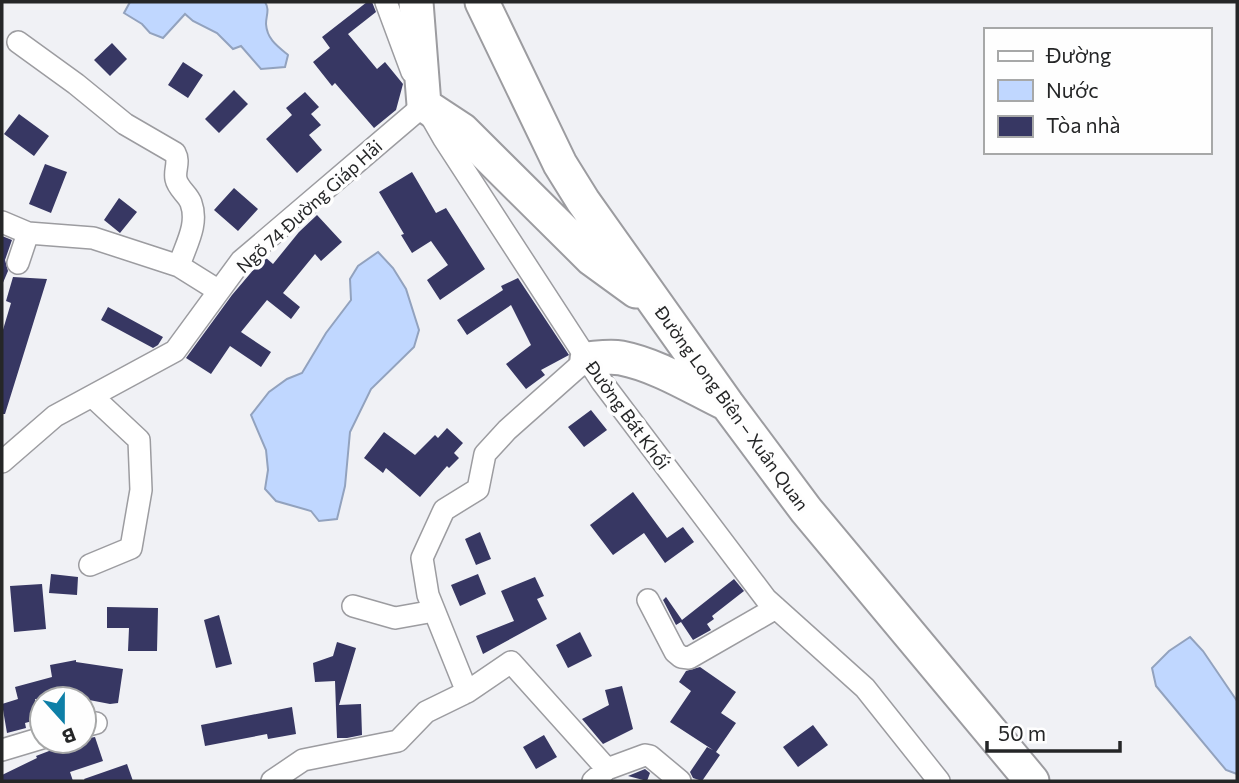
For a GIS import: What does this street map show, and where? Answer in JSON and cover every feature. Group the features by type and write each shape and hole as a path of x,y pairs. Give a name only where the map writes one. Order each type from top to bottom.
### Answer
{"main road":[{"path":"416,2 424,105 462,130 592,259 658,307"},
{"name":"Đường Long Biên – Xuân Quan","path":"482,2 560,164 583,201 727,404 814,520 1023,774"},
{"path":"587,359 608,357 632,361 657,370 727,404"}],"street":[{"name":"Đường Bát Khối","path":"386,2 424,105 601,382 766,599 865,688 939,781"},
{"path":"19,41 125,124 178,157 177,181 190,199 194,215 191,235 179,266"},
{"name":"Ngõ 74 Đường Giáp Hải","path":"2,462 55,416 175,351 241,261 424,105"},
{"path":"2,222 28,233 93,238 179,266 219,291"},
{"path":"18,263 28,233"},
{"path":"467,692 428,595 422,558 444,510 478,489 485,454 507,430 587,359"},
{"path":"90,565 131,548 141,490 139,440 93,397"},
{"path":"648,600 675,652 681,657 690,658 776,608"},
{"path":"353,606 395,618 434,611"},
{"path":"279,779 303,760 398,741 426,712 467,692 511,663 600,775 645,755 650,756 680,781"},
{"path":"2,750 28,742"}],"water":[{"path":"130,2 265,2 268,34 288,55 285,67 261,69 241,46 233,49 217,33 185,14 163,38 150,33 142,24 124,13"},
{"path":"378,252 393,268 406,289 419,330 414,347 371,389 350,432 345,486 337,519 319,521 311,511 276,501 265,489 268,470 266,450 251,415 269,392 287,379 302,373 326,333 351,300 350,279 358,266"},
{"path":"1190,637 1203,651 1237,701 1237,774 1226,770 1156,686 1152,668 1169,651"}],"building":[{"path":"367,2 372,2 376,12 348,34 377,69 385,62 403,84 396,110 374,128 335,83 332,86 313,62 330,48 322,37"},
{"path":"112,43 127,59 110,76 94,60"},
{"path":"183,62 203,75 188,98 168,85"},
{"path":"234,90 248,104 219,133 205,119"},
{"path":"305,92 319,107 311,114 321,125 309,135 322,150 297,173 266,139 292,115 286,108"},
{"path":"19,114 49,136 34,156 4,134"},
{"path":"45,164 67,172 51,213 29,204"},
{"path":"412,172 436,213 446,208 485,269 440,300 427,280 448,265 431,241 412,253 379,192"},
{"path":"234,188 258,209 238,231 214,210"},
{"path":"119,198 137,212 120,233 104,220"},
{"path":"317,215 342,242 321,261 315,254 283,293 300,307 291,319 267,300 241,332 271,352 261,367 230,346 211,374 186,358 232,295 261,261 265,257 273,264"},
{"path":"2,236 12,240 5,260 8,271 2,285"},
{"path":"13,277 47,279 5,414 2,414 2,333 11,303 6,301"},
{"path":"518,278 569,355 541,370 545,375 526,389 506,364 531,345 511,305 467,335 457,320 503,290 501,286"},
{"path":"108,307 163,337 158,345 153,348 101,320"},
{"path":"591,410 607,430 584,447 568,427"},
{"path":"447,428 463,443 454,453 459,458 449,468 447,466 420,497 386,468 383,473 364,458 384,432 415,455 435,435 438,438"},
{"path":"633,492 667,538 683,527 694,542 665,563 644,533 613,555 590,525"},
{"path":"480,532 491,559 476,565 465,539"},
{"path":"51,574 78,577 77,595 49,593"},
{"path":"478,574 486,594 460,606 451,585"},
{"path":"535,577 544,596 537,599 547,619 483,654 476,636 514,621 501,591"},
{"path":"734,579 744,591 712,616 714,619 707,624 711,630 693,640 681,622 676,625 663,600 666,597 682,620"},
{"path":"42,584 46,629 14,632 10,586"},
{"path":"107,607 158,608 157,651 128,651 129,628 107,628"},
{"path":"219,615 232,664 216,668 204,620"},
{"path":"580,632 592,656 568,668 556,645"},
{"path":"337,642 356,648 339,705 361,704 362,735 347,738 337,738 335,681 315,682 313,663 333,656"},
{"path":"76,660 123,669 118,703 98,702 98,685 28,685 26,728 7,733 2,704 18,699 15,687 52,677 50,665"},
{"path":"700,667 736,692 721,713 736,723 716,752 720,755 702,781 693,778 690,772 707,747 713,750 670,722 691,691 679,682 686,671"},
{"path":"622,686 633,729 603,744 582,719 609,705 605,690"},
{"path":"292,707 296,734 268,739 267,734 205,746 201,725"},
{"path":"813,725 828,745 798,767 783,747"},
{"path":"544,735 557,757 536,769 523,747"},
{"path":"98,746 103,761 70,772 73,781 2,781 2,775 37,758 36,756 98,755"},
{"path":"127,764 133,781 84,779"},
{"path":"645,769 650,773 647,781 628,776"}]}
